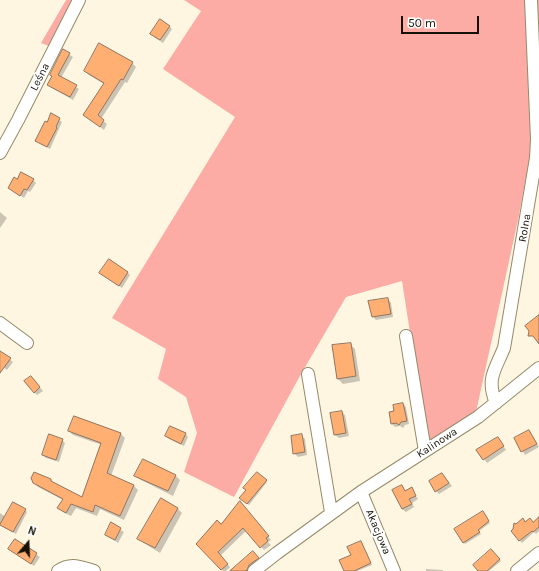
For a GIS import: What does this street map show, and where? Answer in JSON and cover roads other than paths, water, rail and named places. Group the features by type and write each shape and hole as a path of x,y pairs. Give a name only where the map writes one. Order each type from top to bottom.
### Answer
{"street":[{"name":"Leśna","path":"0,153 79,0"},
{"name":"Rolna","path":"496,403 492,393 491,382 494,370 504,348 536,158 537,139 532,0"},
{"path":"0,323 27,343"},
{"path":"406,336 425,451"},
{"name":"Kalinowa","path":"254,571 331,512 360,492 478,418 539,368"},
{"path":"308,374 331,512"},
{"name":"Akacjowa","path":"360,492 394,571"},
{"path":"517,571 539,552"},
{"path":"58,571 65,566 72,565 94,571"}]}
